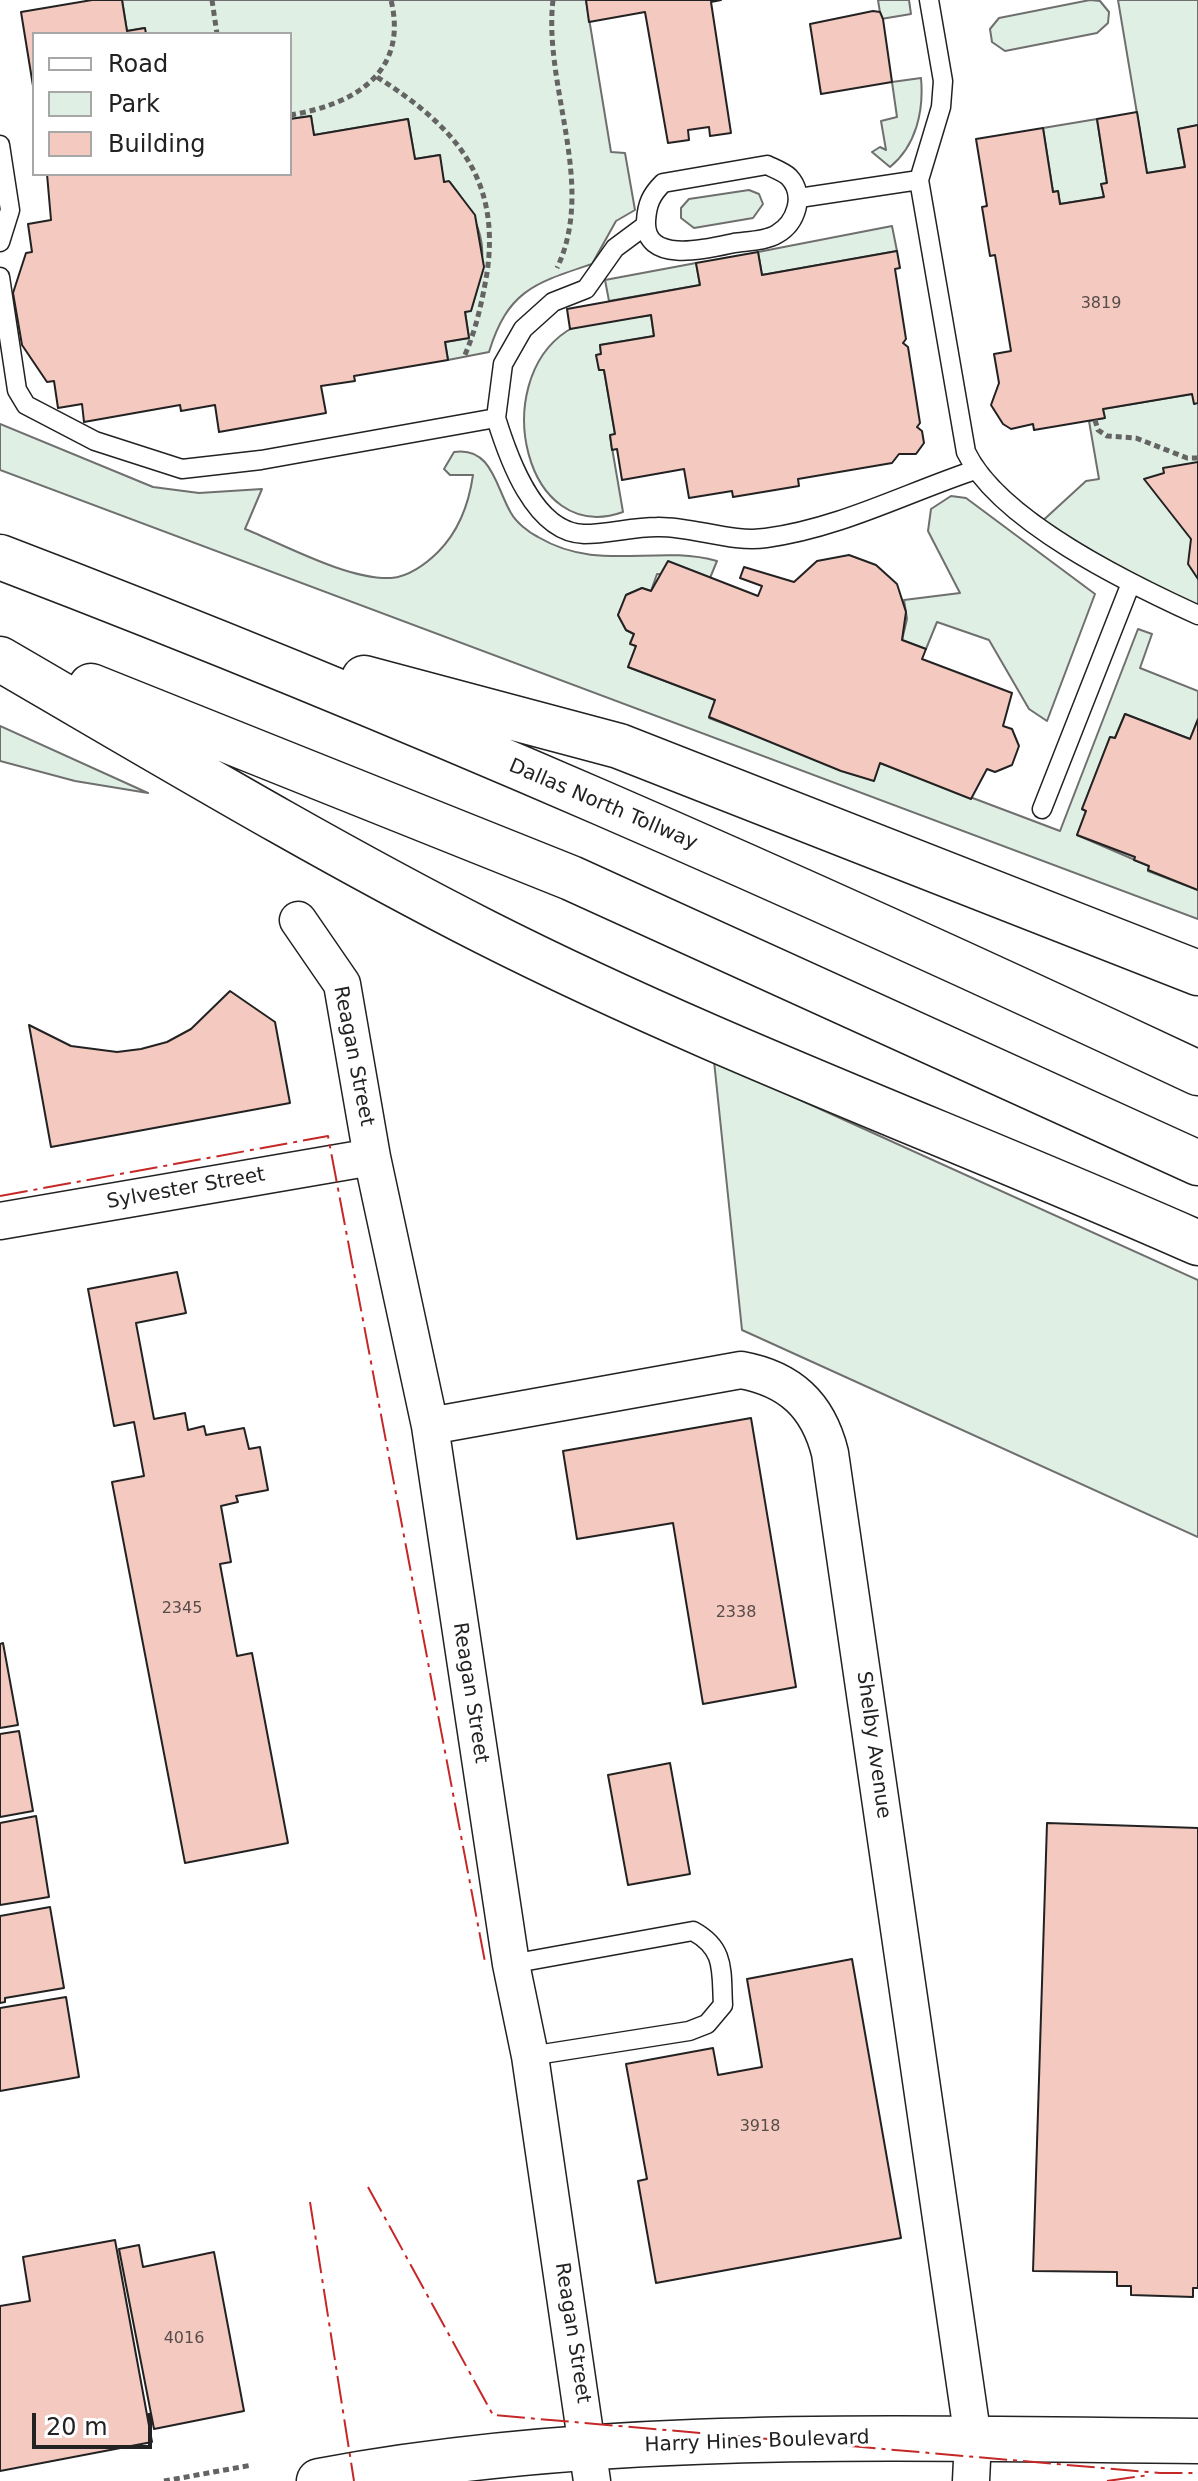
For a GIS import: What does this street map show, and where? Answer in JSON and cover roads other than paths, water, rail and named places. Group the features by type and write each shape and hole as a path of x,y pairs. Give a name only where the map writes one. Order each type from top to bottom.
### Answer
{"main road":[{"name":"Dallas North Tollway","path":"0,557 211,637 951,957 1198,1073"},
{"path":"211,637 619,746 1198,973"},
{"path":"0,649 571,878 1198,1163"},
{"path":"0,659 326,848 487,933 680,1024 1198,1243"},
{"name":"Harry Hines Boulevard","path":"319,2481 366,2472 590,2464 881,2438 972,2460 1198,2441"}],"street":[{"name":"Reagan Street","path":"298,920 342,984 372,1157 430,1426 511,1964 530,2056 590,2464"},
{"name":"Sylvester Street","path":"0,1221 372,1157"},
{"name":"Shelby Avenue","path":"430,1426 741,1370 767,1375 791,1387 810,1405 824,1428 972,2460"}],"lane":[{"path":"929,0 943,81 941,107 919,180 964,447 975,470 1038,525 1131,583 1198,615"},
{"path":"0,145 10,210 0,242"},
{"path":"767,165 789,177 799,198 793,220 775,236 685,252 667,249 653,240 646,225 650,195 663,183 676,178 767,165"},
{"path":"799,198 919,180"},
{"path":"646,225 615,248 586,289 553,302 523,329 503,364 496,418 507,455 529,497 558,525 580,534 658,527 764,539 868,512 975,470"},
{"path":"0,277 6,359 26,405 95,441 182,469 261,460 496,418"},
{"path":"1042,809 1131,583"},
{"path":"511,1964 693,1931 710,1940 720,1957 723,2005 707,2024 689,2031 530,2056"}]}
